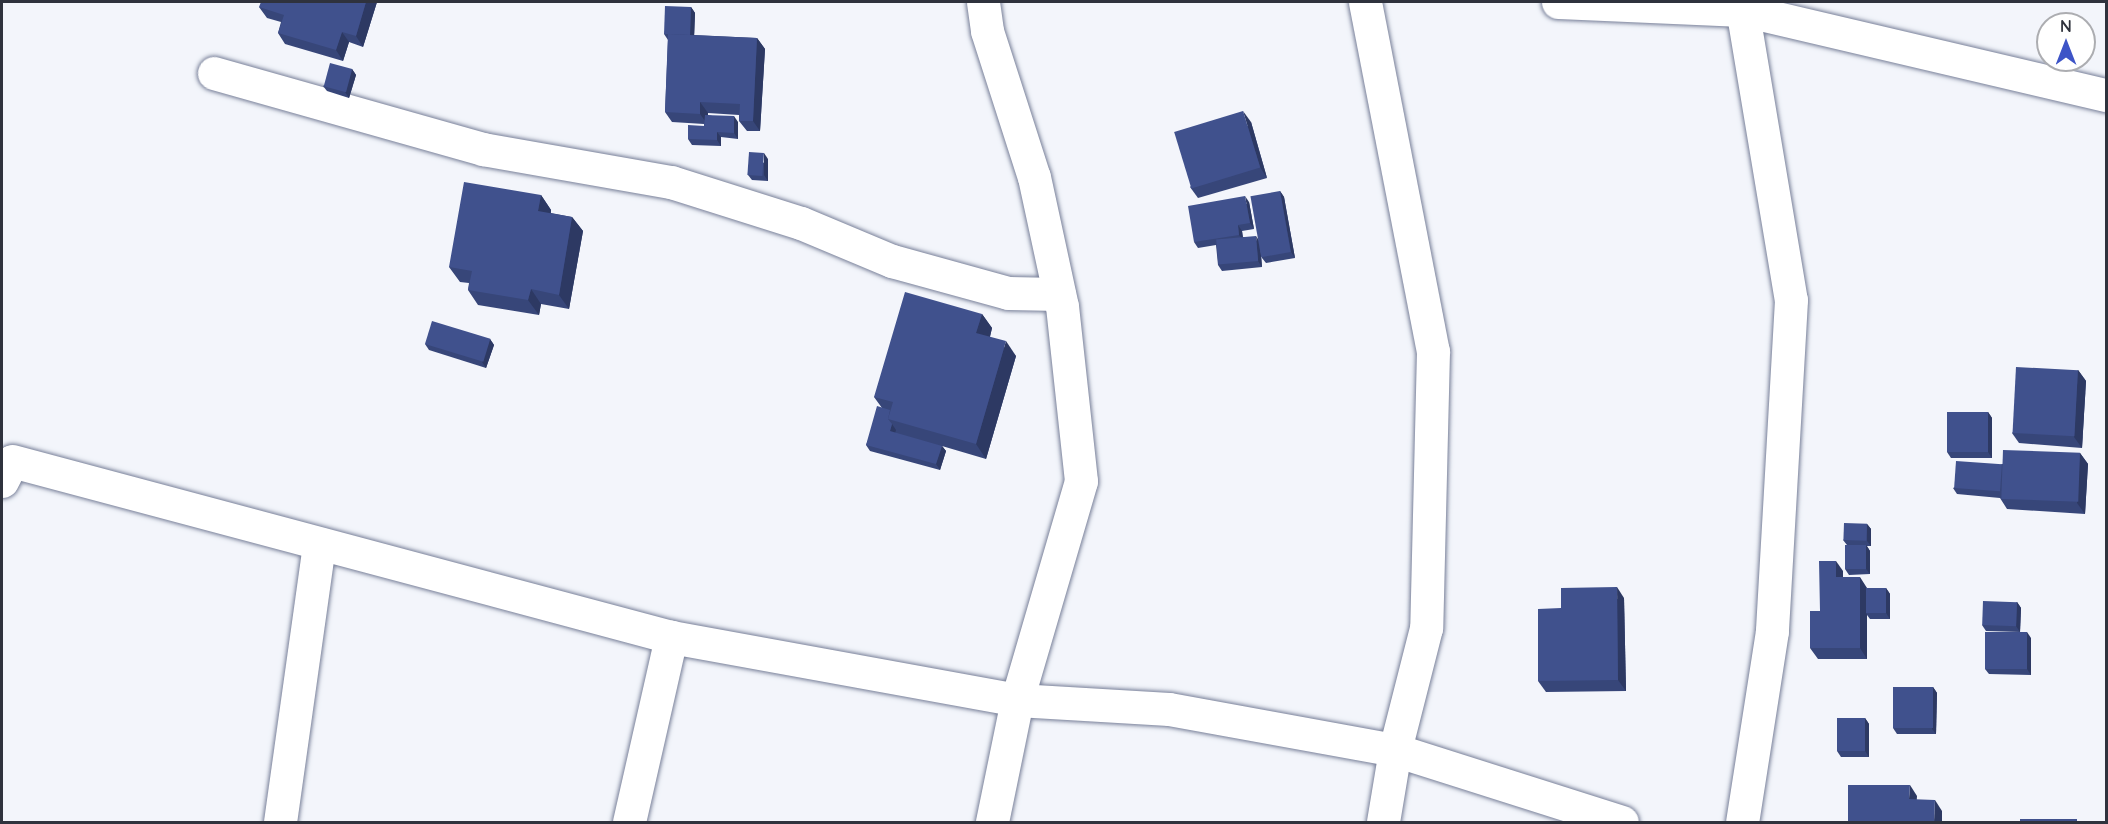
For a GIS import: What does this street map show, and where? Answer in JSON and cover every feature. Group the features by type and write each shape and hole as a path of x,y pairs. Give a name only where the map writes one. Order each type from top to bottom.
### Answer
{"street":[{"path":"983,2 987,31 1034,177 1059,294 1081,481 1017,700 992,822"},
{"path":"1365,2 1432,351 1426,628 1395,750 1383,822"},
{"path":"1558,2 1742,6 2106,94"},
{"path":"1742,6 1791,300 1773,632 1742,822"},
{"path":"214,73 483,149 671,182 801,223 892,261 1008,293 1059,294"},
{"path":"2,481 12,461 671,637 1017,700 1169,709 1395,750 1622,822"},
{"path":"280,822 319,544"},
{"path":"629,822 671,637"}],"building":[{"path":"261,2 366,2 356,36 342,32 336,50 278,33 284,15 259,7"},
{"path":"665,6 691,7 690,35 664,34"},
{"path":"668,34 757,38 753,121 739,121 740,104 700,102 700,114 665,112"},
{"path":"330,63 352,69 346,92 324,86"},
{"path":"1243,111 1260,167 1191,188 1174,132"},
{"path":"705,115 734,116 734,133 717,132 717,140 688,139 688,125 704,126"},
{"path":"749,152 764,153 762,176 747,175"},
{"path":"464,182 541,195 538,211 572,217 559,295 531,289 528,300 468,290 472,271 449,267"},
{"path":"1280,191 1291,252 1261,257 1250,196"},
{"path":"1245,196 1250,223 1238,225 1239,235 1194,242 1188,206"},
{"path":"1256,236 1258,261 1218,264 1216,239"},
{"path":"905,292 982,314 976,333 1006,341 976,444 888,419 893,402 874,397"},
{"path":"432,321 490,339 483,362 425,344"},
{"path":"2016,367 2078,370 2074,436 2013,433"},
{"path":"877,406 890,410 888,419 892,424 890,431 942,446 936,464 866,445"},
{"path":"1947,412 1988,412 1988,452 1947,452"},
{"path":"2003,450 2080,453 2078,502 2001,499"},
{"path":"1956,461 2002,464 2000,491 1954,488"},
{"path":"1844,523 1867,524 1866,541 1843,540"},
{"path":"1845,545 1866,545 1866,569 1845,569"},
{"path":"1819,561 1836,561 1836,577 1860,577 1860,648 1810,648 1810,611 1820,611"},
{"path":"1617,587 1618,680 1538,681 1538,609 1561,608 1561,588"},
{"path":"1866,588 1886,588 1886,613 1866,613"},
{"path":"1983,601 2017,602 2016,626 1982,625"},
{"path":"1985,632 2027,632 2027,669 1985,669"},
{"path":"1893,687 1933,687 1933,728 1893,728"},
{"path":"1837,718 1865,718 1865,751 1837,751"},
{"path":"1848,785 1910,785 1909,799 1935,800 1934,822 1848,822"},
{"path":"2020,819 2077,819 2077,822 2020,822"}]}
